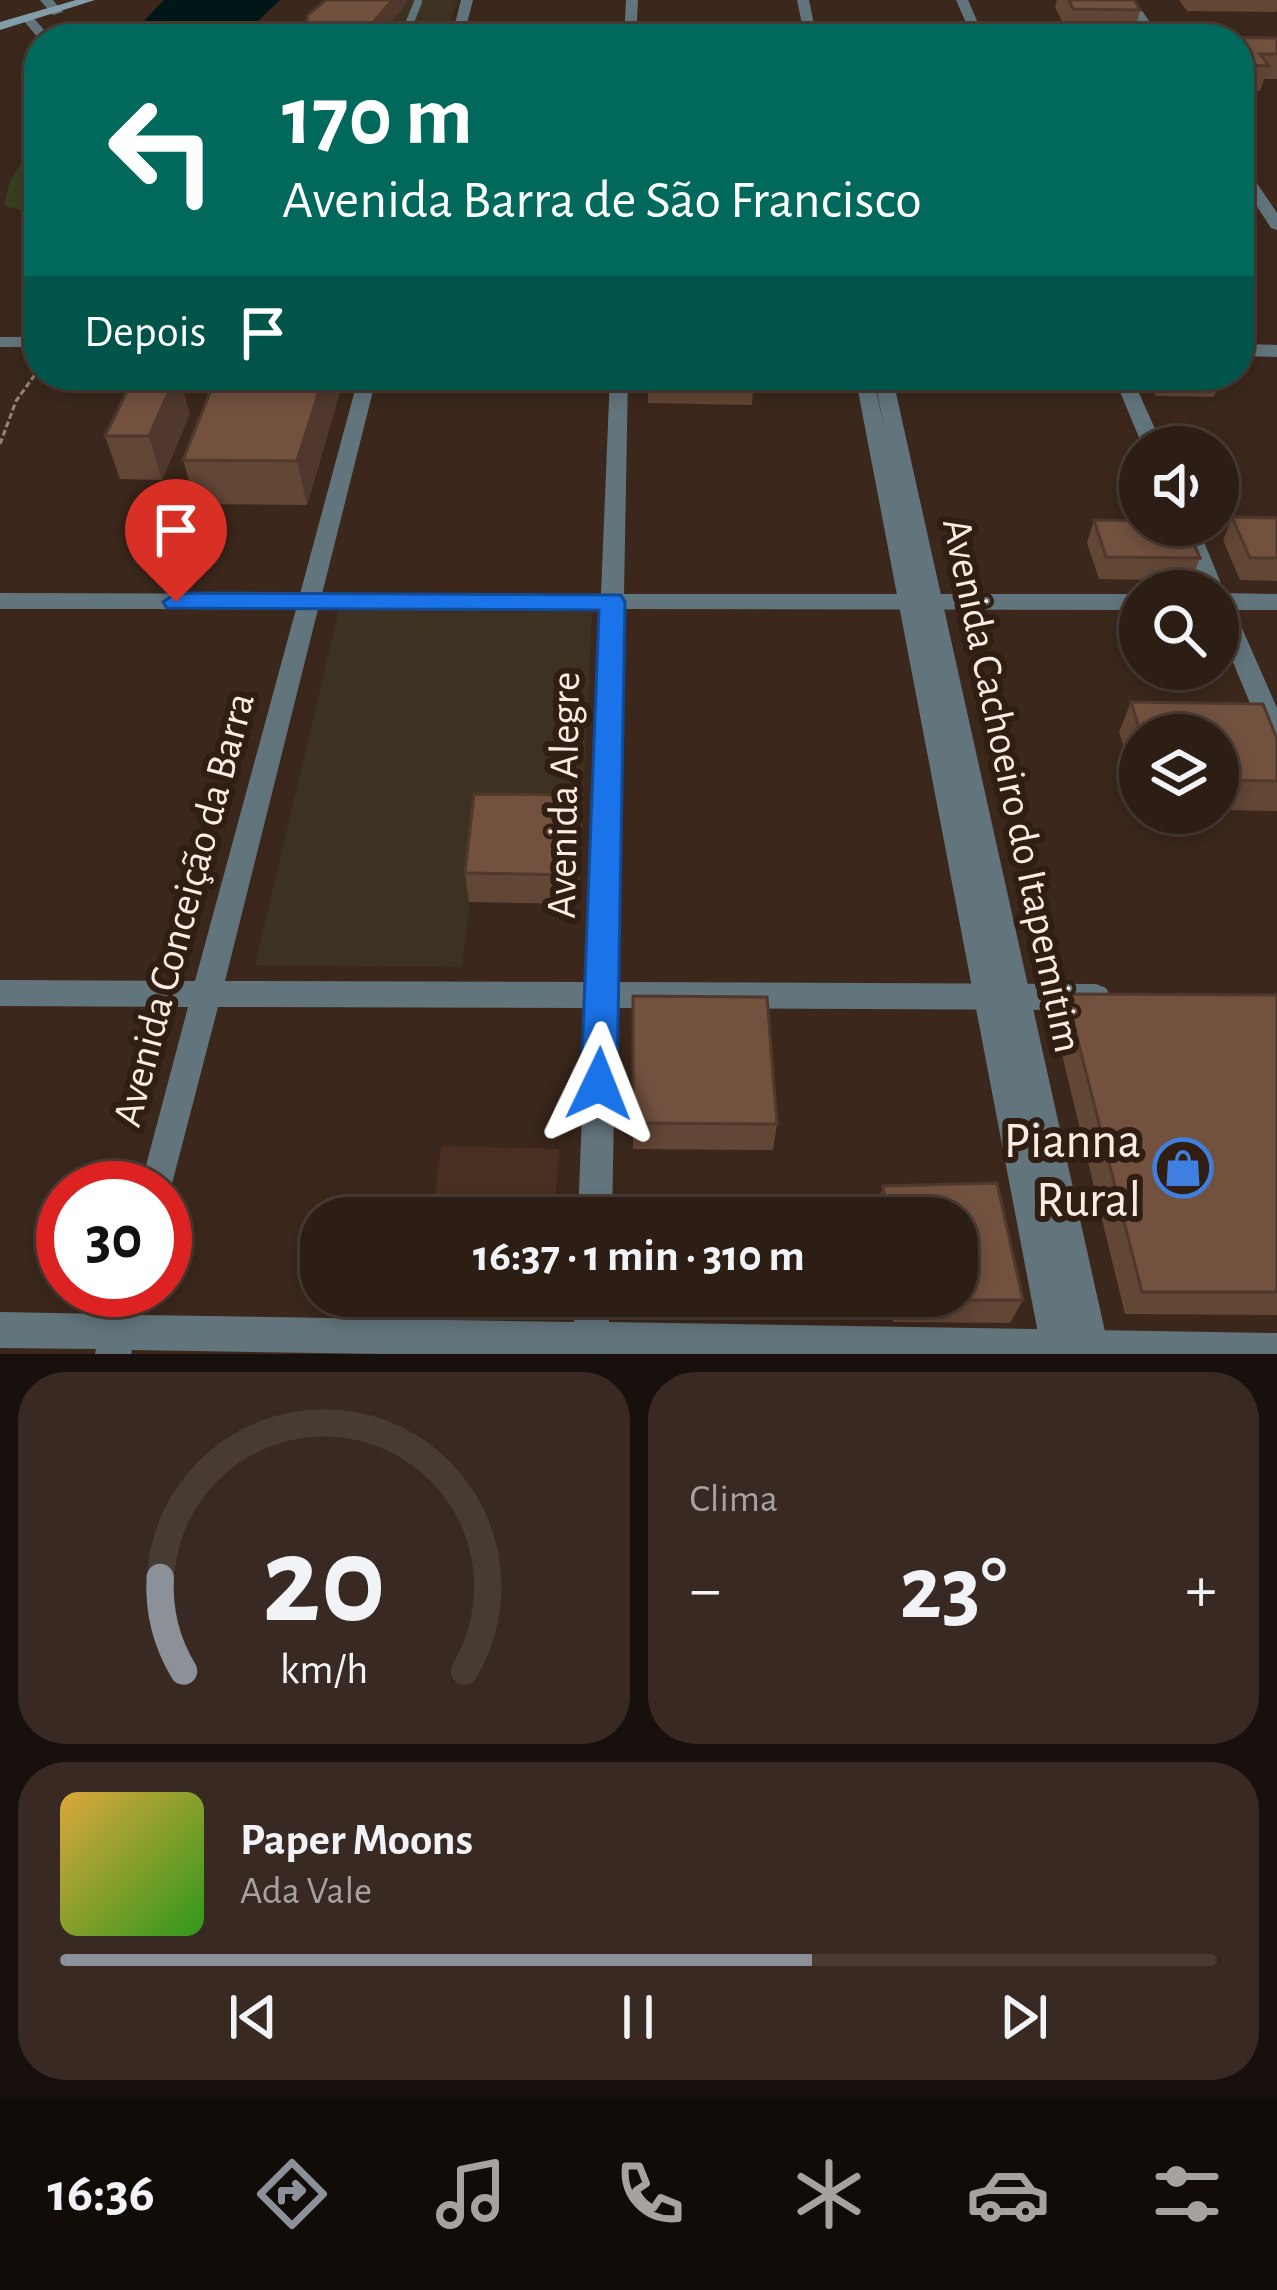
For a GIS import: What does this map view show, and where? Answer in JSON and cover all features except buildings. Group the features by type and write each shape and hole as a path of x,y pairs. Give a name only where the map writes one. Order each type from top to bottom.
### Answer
{"main road":[{"path":"0,26 89,0"}],"street":[{"path":"46,0 57,12"},
{"path":"29,20 33,24"},
{"path":"1254,185 1277,225"},
{"name":"Avenida Conceição da Barra","path":"163,1161 364,390"},
{"name":"Avenida Alegre","path":"596,1197 619,390"},
{"path":"868,390 921,602 1075,1351"},
{"name":"Avenida Cachoeiro do Itapemitim","path":"886,390 921,602"},
{"path":"1128,390 1144,426"},
{"path":"1239,599 1277,602"},
{"path":"0,602 1119,602"},
{"path":"1239,649 1277,737"},
{"path":"0,993 1135,998"},
{"path":"590,1347 591,1317"},
{"path":"0,1330 116,1343 1277,1352"}],"path":[{"path":"0,444 24,390"}],"shaded area":[{"path":"164,0 280,0 255,24 141,24"},
{"path":"369,0 457,0 449,24 333,24"},
{"path":"339,610 592,612 582,825 478,824 462,967 255,965"},
{"path":"441,1146 559,1149 556,1197 435,1197"}],"green space":[{"path":"24,161 24,211 5,206 15,172"}],"place":[{"name":"Pianna Rural","path":"1183,1168"}],"route":[{"path":"176,602 612,602 599,1084"}]}
